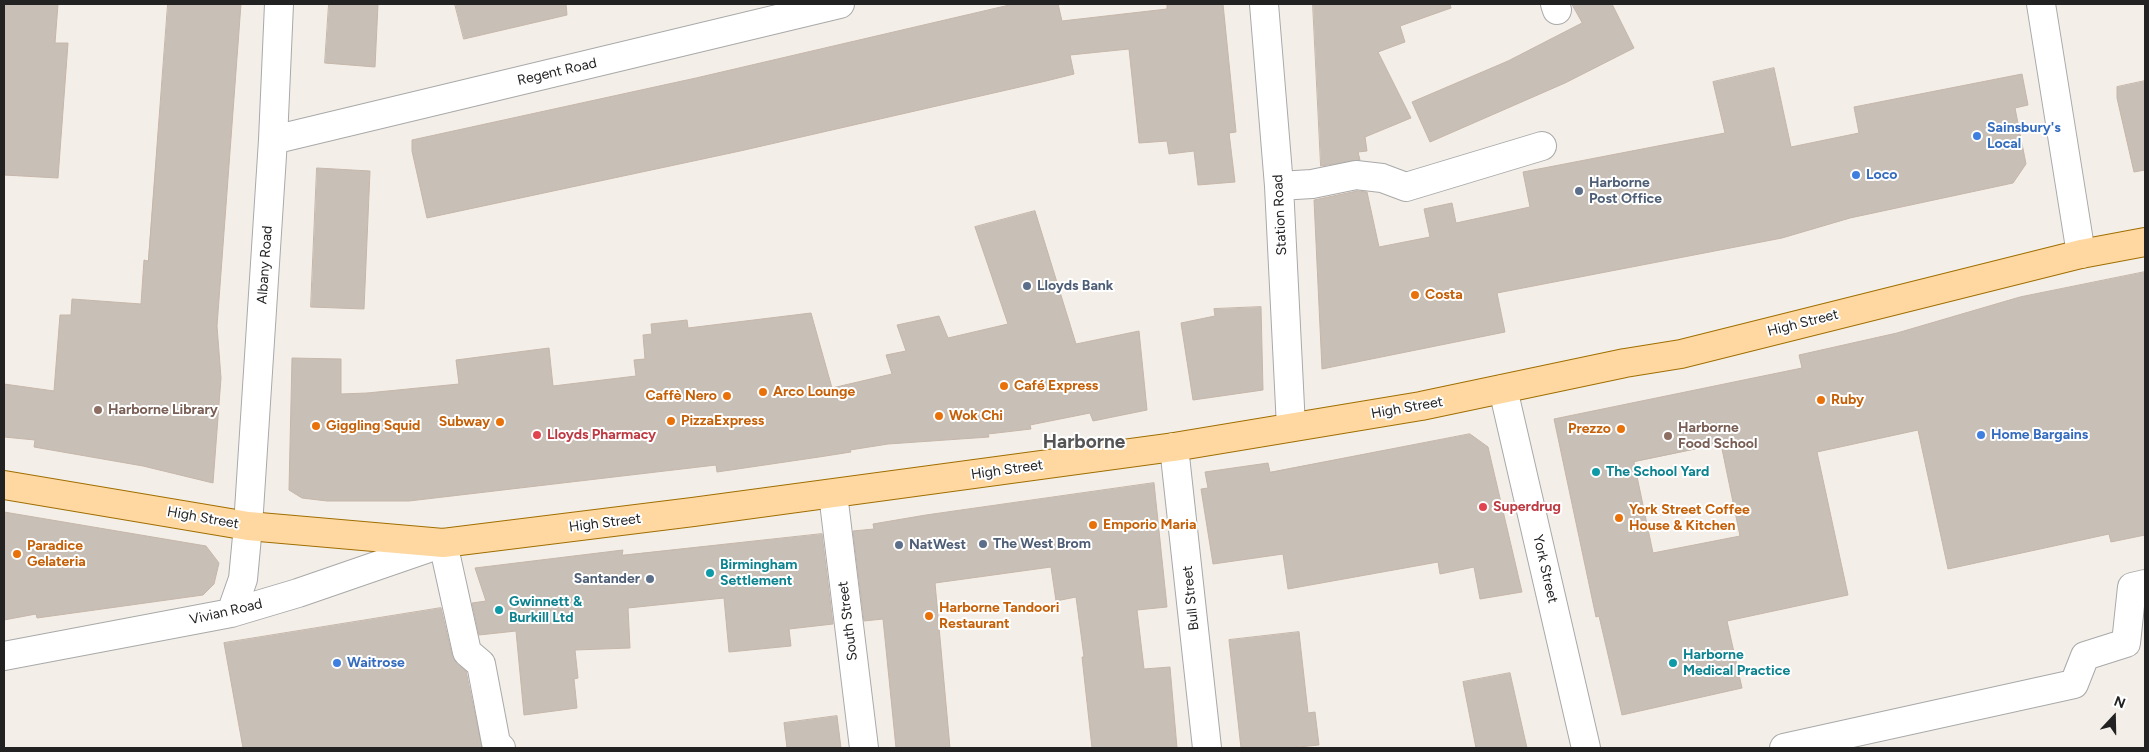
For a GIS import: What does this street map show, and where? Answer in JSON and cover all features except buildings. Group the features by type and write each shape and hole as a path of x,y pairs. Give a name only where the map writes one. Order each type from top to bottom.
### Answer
{"main road":[{"name":"High Street","path":"4,485 248,526 443,543 833,494 1174,447 1291,427 1504,389 1625,363 1681,354 2081,254 2145,242"}],"street":[{"name":"Albany Road","path":"231,612 243,579 248,526 273,140 279,4"},
{"name":"Regent Road","path":"273,140 840,4"},
{"name":"Station Road","path":"1264,4 1279,186 1291,427"},
{"path":"2041,4 2081,254"},
{"path":"1279,186 1312,184 1356,175 1382,178 1406,187 1542,146"},
{"name":"York Street","path":"1504,389 1586,748"},
{"name":"Bull Street","path":"1174,447 1207,748"},
{"name":"South Street","path":"833,494 864,748"},
{"path":"443,543 466,652 481,664 496,743 502,748"},
{"name":"Vivian Road","path":"4,656 231,612 298,593 443,543"},
{"path":"1784,748 1813,745 2074,684 2085,656 2126,642 2132,586 2145,584"}],"place":[{"name":"Sainsbury's Local","path":"1977,136"},
{"name":"Loco","path":"1856,175"},
{"name":"Harborne Post Office","path":"1579,191"},
{"name":"Lloyds Bank","path":"1027,286"},
{"name":"Costa","path":"1415,295"},
{"name":"Café Express","path":"1004,386"},
{"name":"Arco Lounge","path":"763,392"},
{"name":"Caffè Nero","path":"727,396"},
{"name":"Ruby","path":"1821,400"},
{"name":"Harborne Library","path":"98,410"},
{"name":"Wok Chi","path":"939,416"},
{"name":"PizzaExpress","path":"671,421"},
{"name":"Subway","path":"500,422"},
{"name":"Giggling Squid","path":"316,426"},
{"name":"Prezzo","path":"1621,429"},
{"name":"Lloyds Pharmacy","path":"537,435"},
{"name":"Home Bargains","path":"1981,435"},
{"name":"Harborne Food School","path":"1668,436"},
{"name":"The School Yard","path":"1596,472"},
{"name":"Superdrug","path":"1483,507"},
{"name":"York Street Coffee House & Kitchen","path":"1619,518"},
{"name":"Emporio Maria","path":"1093,525"},
{"name":"The West Brom","path":"983,544"},
{"name":"NatWest","path":"899,545"},
{"name":"Paradice Gelateria","path":"17,554"},
{"name":"Birmingham Settlement","path":"710,573"},
{"name":"Santander","path":"650,579"},
{"name":"Gwinnett & Burkill Ltd","path":"499,610"},
{"name":"Harborne Tandoori Restaurant","path":"929,616"},
{"name":"Waitrose","path":"337,663"},
{"name":"Harborne Medical Practice","path":"1673,663"}],"district":[{"name":"Harborne","path":"1084,442"}]}
